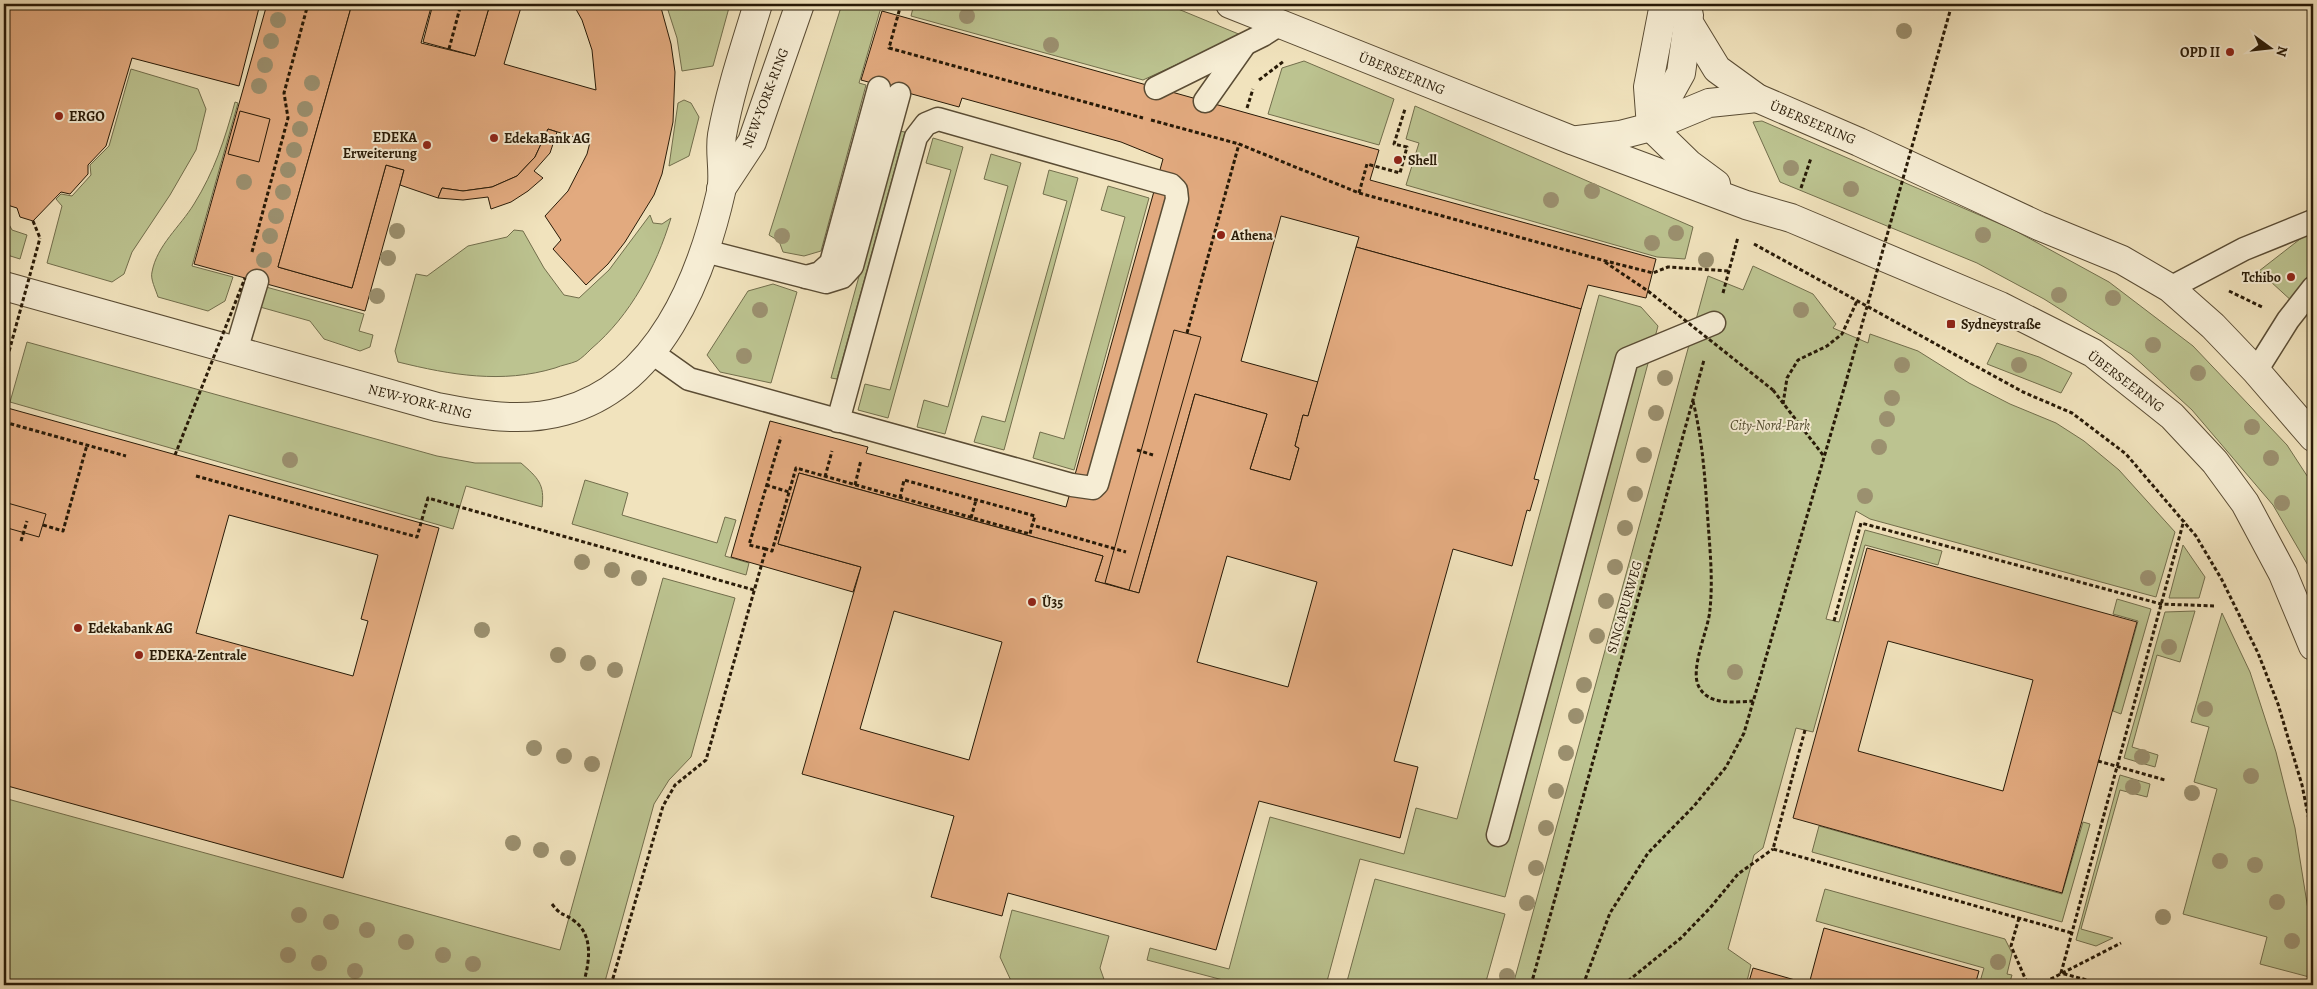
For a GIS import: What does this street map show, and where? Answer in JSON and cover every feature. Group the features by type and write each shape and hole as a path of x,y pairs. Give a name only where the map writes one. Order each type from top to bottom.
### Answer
{"street":[{"name":"NEW-YORK-RING","path":"4,286 437,407 486,417 527,417 563,411 593,400 622,381 651,352 673,321 692,286 706,251 721,189 722,137 732,92 758,4"},
{"name":"NEW-YORK-RING","path":"721,189 752,142 800,4"},
{"name":"ÜBERSEERING","path":"1230,4 1574,141 1746,205 1791,218 2000,306 2093,353 2172,416 2215,462 2245,503 2283,574 2313,646"},
{"path":"1651,127 1648,86 1664,4"},
{"name":"ÜBERSEERING","path":"1689,13 1717,69 1757,98 1822,125 2039,226 2122,260 2170,288 2213,326 2256,371 2313,436"},
{"path":"1651,127 1681,74 1689,13"},
{"name":"ÜBERSEERING","path":"1574,141 1620,135 1651,127 1709,103 1757,98"},
{"name":"ÜBERSEERING","path":"1651,127 1689,164 1746,205"}],"lane":[{"path":"1156,88 1280,24"},
{"path":"1205,101 1244,44"},
{"path":"706,251 826,282 842,277 852,266 889,91"},
{"path":"651,352 689,379 838,421 1072,485 1093,488 1097,484 1177,199 1176,190 1171,185 938,120 926,124 916,137 838,421"},
{"path":"2170,288 2244,248 2313,221"},
{"path":"236,351 251,279"},
{"path":"2256,371 2288,320 2313,288"},
{"path":"1498,835 1627,359 1714,323"}],"path":[{"path":"250,258 288,118 284,93 308,4"},
{"path":"449,49 461,4"},
{"path":"901,4 889,48 1239,144 1359,193 1602,260 1653,273 1668,267 1729,271"},
{"path":"1583,985 1610,913 1648,853 1694,806 1726,767 1744,733 1845,385 1952,4"},
{"path":"1247,108 1255,84 1292,56"},
{"path":"1359,193 1367,164 1400,173 1406,147 1394,144 1406,105"},
{"path":"1778,257 1822,125"},
{"path":"1187,333 1239,144"},
{"path":"4,370 40,238 33,220"},
{"path":"1708,348 1738,236 2023,392 2072,414 2126,454 2196,536 2222,580 2258,653 2278,704 2302,785 2313,840"},
{"path":"1602,260 1648,291 1773,390 1824,455"},
{"path":"2196,275 2288,320"},
{"path":"174,455 251,279"},
{"path":"1783,404 1787,378 1798,360 1827,346 1842,334 1857,302"},
{"name":"SINGAPURWEG","path":"1530,985 1706,356"},
{"path":"1693,400 1702,442 1710,554 1710,610 1696,670 1698,686 1708,697 1722,702 1754,701"},
{"path":"4,422 126,456"},
{"path":"788,439 780,436 749,545 772,551 796,468 825,477 971,518 1030,534 1035,516 904,480 900,498"},
{"path":"42,525 63,531 88,445"},
{"path":"823,449 840,453"},
{"path":"825,477 832,451"},
{"path":"854,458 862,460 855,485"},
{"path":"196,476 416,537 428,498 754,590"},
{"path":"766,485 789,492"},
{"path":"971,518 976,500"},
{"path":"2061,973 2184,520"},
{"path":"21,541 27,521"},
{"path":"1834,621 1861,523 2161,604 2214,606"},
{"path":"1032,526 1126,552"},
{"path":"611,985 663,806 675,785 706,760 766,549"},
{"path":"1623,985 1680,938 1710,908 1738,874 1773,849 1805,730"},
{"path":"2098,761 2165,780"},
{"path":"1773,849 2072,933"},
{"path":"552,904 561,916 572,919 584,932 589,952 583,985"},
{"path":"2019,918 2011,946 2028,985"},
{"path":"2040,985 2121,943"},
{"path":"2061,973 2105,985"}],"green space":[{"path":"666,4 730,4 713,66 682,71 677,38"},
{"path":"842,4 882,4 859,83 866,85 821,251 804,256 783,252 779,241 769,235"},
{"path":"914,4 1166,4 1241,35 1143,80 911,16"},
{"path":"1304,61 1394,99 1379,145 1268,114 1282,68"},
{"path":"131,69 198,89 206,109 196,150 170,195 132,252 124,274 112,282 47,263 62,206 56,199 61,194 72,196 91,175 90,165 109,146"},
{"path":"684,100 691,103 699,117 689,156 669,166 678,103"},
{"path":"235,102 238,103 192,266 233,277 225,301 208,311 158,297 152,281 152,275 159,253 194,204 207,180 223,142"},
{"path":"1415,106 1693,227 1685,259 1657,257 1406,185 1419,143 1406,139"},
{"path":"1762,121 2014,230 2109,282 2193,346 2287,445 2313,485 2313,574 2273,505 2192,410 2131,354 2044,299 1977,263 1780,182 1753,122"},
{"path":"899,131 905,132 837,379 831,378"},
{"path":"933,138 963,147 888,418 858,410 865,384 890,390 951,170 926,163"},
{"path":"991,154 1021,163 945,434 917,427 924,400 948,407 1008,186 984,179"},
{"path":"1049,170 1078,178 1004,450 974,442 982,416 1005,422 1067,201 1043,194"},
{"path":"1108,186 1149,198 1074,470 1033,458 1040,432 1064,439 1125,217 1101,210"},
{"path":"4,215 12,230 27,235 20,259 4,254"},
{"path":"650,215 653,223 662,224 671,218 650,272 630,306 618,321 605,336 577,361 535,373 496,377 437,371 398,362 395,351 416,274 427,276 468,246 507,237 514,230 523,231 544,268 564,295 579,298 609,270"},
{"path":"2313,229 2313,277 2294,303 2259,271"},
{"name":"City-Nord-Park","path":"1753,266 1813,294 1836,324 1833,328 1868,343 1870,334 1918,351 1969,383 2010,404 2056,423 2084,441 2119,470 2175,532 2156,597 1870,519 1856,511 1826,619 1839,622 1865,530 1942,551 1938,565 1865,545 1813,732 1796,728 1763,848 1754,855 1728,949 1751,965 1746,985 1513,985 1708,276 1743,290"},
{"path":"773,284 797,292 771,383 720,372 707,355 748,291"},
{"path":"266,287 364,314 359,331 373,335 370,347 360,351 324,339 310,321 260,307"},
{"path":"1599,295 1641,307 1658,326 1505,897 1360,859 1326,985 1242,985 1147,960 1150,948 1229,969 1270,817 1404,854 1416,808 1457,819"},
{"path":"27,342 437,456 475,463 521,463 539,482 543,499 542,507 466,486 453,529 10,402"},
{"path":"1997,343 2039,357 2072,373 2061,393 1987,364"},
{"path":"585,480 628,493 622,515 717,543 725,517 736,520 725,556 749,563 746,575 572,524"},
{"path":"2183,545 2205,577 2199,598 2169,598"},
{"path":"663,578 735,598 691,757 669,780 654,804 604,985 4,985 4,798 560,950"},
{"path":"2117,599 2151,609 2121,714 2113,711 2138,621 2113,614"},
{"path":"2195,611 2180,662 2157,655 2132,747 2158,755 2155,767 2124,758 2165,612"},
{"path":"2222,613 2250,672 2276,752 2295,828 2309,916 2313,978 2260,964 2267,937 2183,914 2217,789 2194,782 2209,727 2191,722"},
{"path":"2120,775 2150,784 2147,797 2120,790 2081,929 2113,938 2096,946 2076,940"},
{"path":"2083,822 2090,824 2062,922 1812,852 1819,826 2062,894"},
{"path":"1375,879 1505,914 1485,985 1346,985"},
{"path":"1825,889 2005,939 2012,953 2007,974 2012,975 2009,985 1979,985 1984,968 1816,921"},
{"path":"1012,910 1109,936 1100,968 1106,985 1013,985 1000,957"}],"building":[{"name":"ERGO","path":"4,4 260,4 239,86 132,58 106,146 88,165 88,174 70,194 61,192 33,221 20,217 17,208 4,204"},
{"path":"267,4 352,4 278,267 352,288 386,165 404,170 365,311 194,264"},
{"name":"EDEKA Erweiterung","path":"352,4 432,4 421,43 475,56 490,4 522,4 504,64 596,90 592,50 582,20 573,4 660,4 671,44 675,72 673,122 662,174 654,195 625,242 608,264 586,285 553,249 561,240 545,216 568,191 587,154 590,142 548,129 535,157 517,176 492,187 463,191 442,188 438,198 400,185 404,170 386,165 352,288 278,267"},
{"path":"433,4 490,4 475,56 423,42"},
{"path":"882,11 1379,150 1370,180 1656,259 1646,298 1588,285 1581,309 1356,247 1359,237 1281,216 1241,361 1318,382 1308,416 1303,415 1295,446 1299,448 1290,480 1250,469 1267,414 1195,394 1139,593 1095,581 1103,556 799,473 778,544 861,567 853,592 731,557 770,421 868,447 866,453 1066,507 1163,159 1121,142 962,98 959,107 861,80"},
{"path":"240,111 270,119 259,162 228,154"},
{"path":"548,129 557,132 550,153 534,171 543,178 511,202 491,209 488,197 463,200 438,198 442,188 463,191 492,187 517,176 535,157"},
{"name":"Ü35","path":"1356,247 1581,309 1534,479 1539,480 1530,511 1527,510 1512,566 1453,549 1394,761 1418,767 1400,838 1259,801 1216,950 1008,893 1002,916 931,897 954,816 802,774 861,567 778,544 799,473 1103,556 1095,581 1139,593 1195,394 1267,414 1250,469 1290,480 1299,448 1295,446 1303,415 1308,416","holes":["1227,556 1317,582 1288,687 1197,662","894,611 1002,642 969,760 860,729"]},
{"path":"1174,330 1201,337 1129,590 1105,583"},
{"name":"EDEKA-Zentrale","path":"4,407 439,528 343,878 4,785","holes":["229,515 378,555 361,619 368,621 353,676 196,633"]},
{"path":"4,502 46,514 39,537 4,527"},
{"path":"1867,548 2137,622 2062,893 1793,818","holes":["1888,641 2033,680 2003,791 1858,751"]},
{"path":"1824,928 1979,971 1975,985 1748,985 1753,968 1809,984"}],"place":[{"name":"OPD II","path":"2230,52"},
{"name":"ERGO","path":"59,116"},
{"name":"EdekaBank AG","path":"494,138"},
{"name":"EDEKA Erweiterung","path":"427,145"},
{"name":"Shell","path":"1398,160"},
{"name":"Athena","path":"1221,235"},
{"name":"Tchibo","path":"2291,277"},
{"name":"Sydneystraße","path":"1951,324"},
{"name":"Ü35","path":"1032,602"},
{"name":"Edekabank AG","path":"78,628"},
{"name":"EDEKA-Zentrale","path":"139,655"}]}
